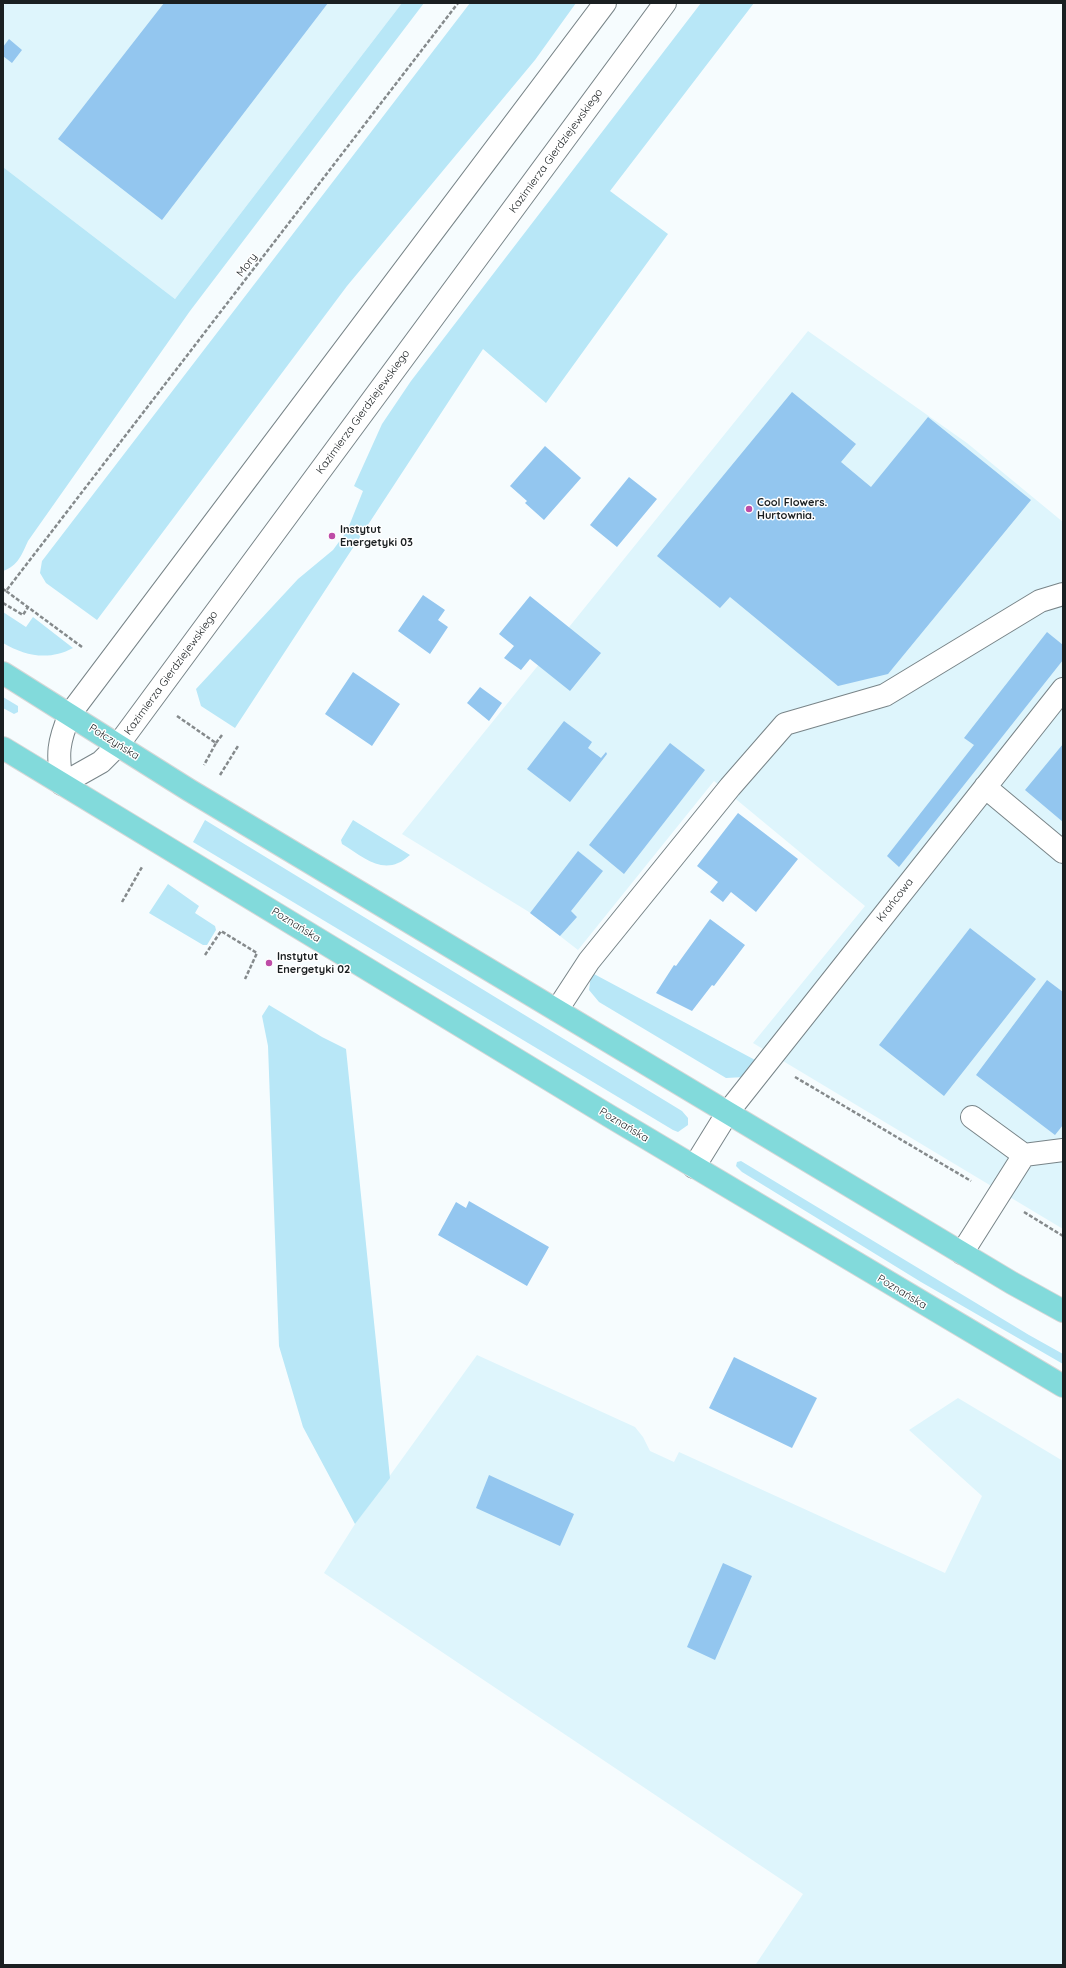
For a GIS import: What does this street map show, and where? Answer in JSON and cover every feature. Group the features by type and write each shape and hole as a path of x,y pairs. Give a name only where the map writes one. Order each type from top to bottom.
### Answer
{"main road":[{"name":"Połczyńska","path":"3,673 224,811 557,1010"},
{"path":"3,748 62,784"},
{"name":"Poznańska","path":"62,784 694,1167 1063,1386"},
{"path":"557,1010 962,1253 1063,1311"}],"street":[{"path":"62,784 58,760 60,735 70,714 605,3"},
{"name":"Kazimierza Gierdziejewskiego","path":"62,784 101,762 118,745 665,3"},
{"path":"557,1010 589,961 730,787 785,724 885,695 1040,601 1063,594"},
{"name":"Krańcowa","path":"694,1167 728,1112 1063,689"},
{"path":"985,787 1063,852"},
{"path":"972,1117 1024,1155 1063,1150"},
{"path":"962,1253 1024,1155"}],"path":[{"name":"Mory","path":"6,591 458,3"},
{"path":"3,589 77,643"},
{"path":"3,603 23,615 28,607"},
{"path":"180,719 216,744"},
{"path":"202,767 222,734"},
{"path":"218,778 238,746"},
{"path":"205,955 221,931 257,953 245,979"},
{"path":"768,1062 1063,1236"}],"shaded area":[{"path":"6,3 402,3 175,299 3,167 3,7"},
{"path":"402,3 424,3 190,311 28,541 19,559 8,569 3,571 3,167 175,299"},
{"path":"470,3 576,3 535,60 347,286 97,620 46,583 40,573 42,561"},
{"path":"701,3 754,3 610,191 668,234 546,403 483,349 235,728 201,706 196,689 298,579 333,550 347,531 363,491 354,486 382,424 411,381"},
{"path":"808,331 967,443 1063,522 1063,1229 753,1043 865,906 714,781 578,950 529,912 402,834"},
{"path":"3,612 26,627 33,617 73,648 55,655 46,656 28,654 3,643"},
{"path":"3,697 18,706 18,712 14,714 3,708"},
{"path":"205,820 682,1111 688,1118 688,1125 678,1132 673,1130 193,842"},
{"path":"353,820 410,855 401,862 392,865 384,865 367,860 342,844 341,840"},
{"path":"168,884 199,906 195,913 215,926 216,930 207,945 203,945 149,913"},
{"path":"594,974 757,1061 745,1077 726,1078 599,1002 589,990 591,975"},
{"path":"269,1005 322,1037 346,1049 390,1478 355,1524 303,1427 279,1346 268,1046 262,1016"},
{"path":"741,1161 1063,1354 1063,1364 921,1282 742,1172 736,1166 737,1162"},
{"path":"477,1355 635,1427 643,1437 650,1451 674,1462 679,1452 945,1573 982,1496 909,1430 958,1398 1063,1461 1063,1965 756,1964 803,1894 324,1573 355,1524"}],"building":[{"path":"164,3 328,3 162,220 58,139"},
{"path":"9,39 22,50 12,63 3,56 3,47"},
{"path":"792,392 856,444 841,462 871,487 928,417 1031,500 888,674 838,686 730,597 720,608 657,556"},
{"path":"545,446 581,478 544,520 525,503 527,501 510,486"},
{"path":"629,477 657,499 617,547 590,525"},
{"path":"423,595 445,610 438,620 448,627 430,654 398,631"},
{"path":"530,596 601,653 570,691 530,659 521,670 504,658 514,646 499,634"},
{"path":"1047,632 1063,645 1063,660 899,867 887,856 974,745 964,738"},
{"path":"353,672 400,704 372,746 325,714"},
{"path":"480,687 502,703 489,721 467,703"},
{"path":"564,721 592,742 588,748 601,758 606,752 607,754 570,802 527,769"},
{"path":"670,743 705,770 624,874 589,845"},
{"path":"1063,744 1063,822 1025,790"},
{"path":"738,813 798,859 756,912 731,892 723,902 710,892 718,882 697,866"},
{"path":"578,851 603,871 571,911 577,917 560,936 530,913"},
{"path":"710,919 745,945 714,986 712,985 692,1011 656,993 674,965 676,966"},
{"path":"970,928 1036,979 944,1096 879,1045"},
{"path":"1047,980 1063,992 1063,1125 1055,1135 976,1075"},
{"path":"469,1201 549,1247 527,1286 438,1235 456,1202 466,1208"},
{"path":"734,1357 817,1398 792,1448 709,1408"},
{"path":"489,1475 574,1514 560,1546 476,1508"},
{"path":"723,1563 752,1576 715,1660 687,1647"}],"place":[{"name":"Cool Flowers. Hurtownia.","path":"749,509"},
{"name":"Instytut Energetyki 03","path":"332,536"},
{"name":"Instytut Energetyki 02","path":"269,963"}]}
